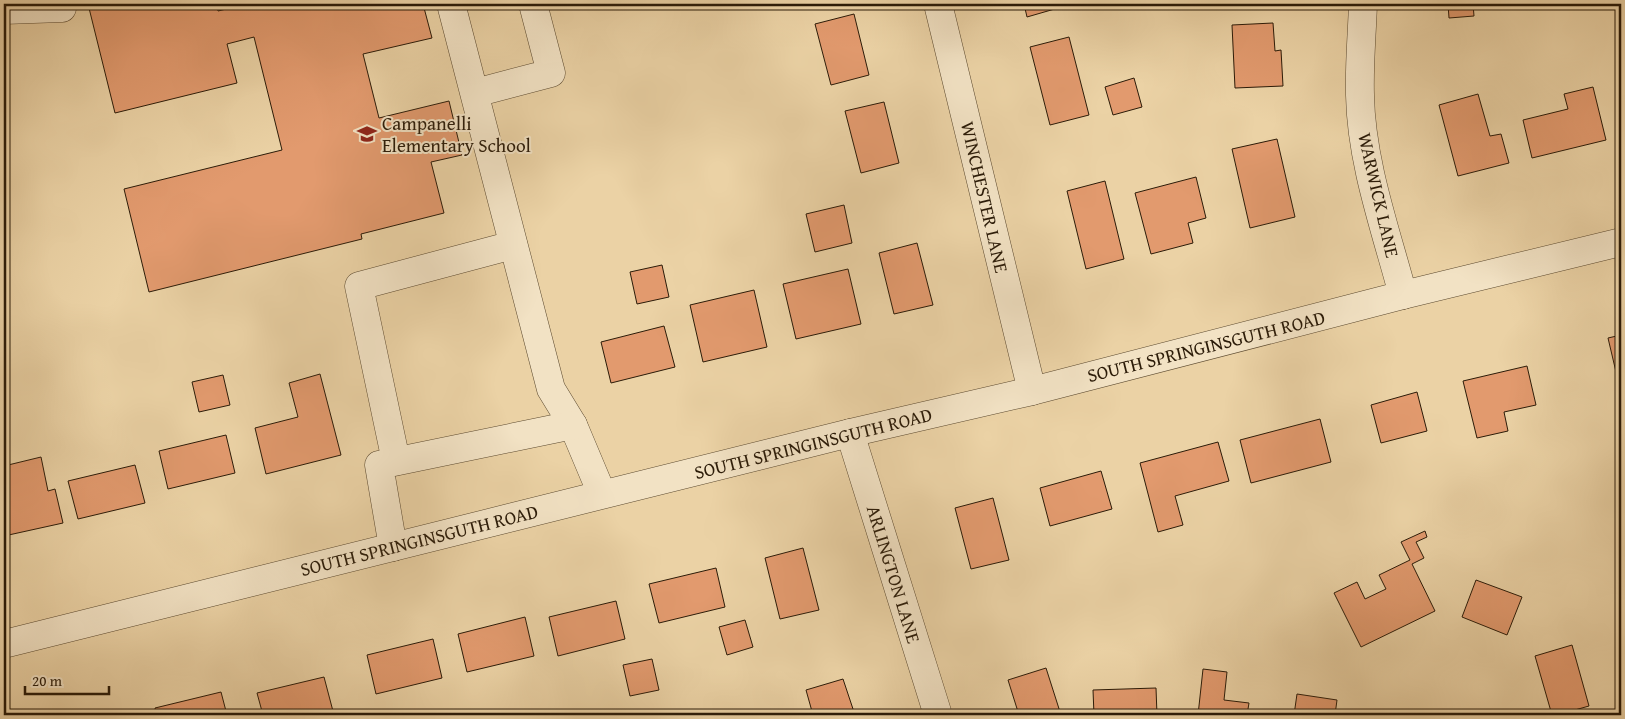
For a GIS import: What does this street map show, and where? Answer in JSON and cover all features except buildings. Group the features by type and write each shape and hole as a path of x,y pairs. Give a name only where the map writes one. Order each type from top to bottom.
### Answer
{"street":[{"path":"451,4 551,389 573,425 602,494"},
{"path":"475,93 551,74 533,4"},
{"name":"WINCHESTER LANE","path":"938,4 1032,391"},
{"name":"WARWICK LANE","path":"1363,4 1360,96 1364,135 1370,174 1403,295"},
{"path":"4,10 62,8"},
{"name":"SOUTH SPRINGINSGUTH ROAD","path":"4,644 602,494 850,433 1032,391 1403,295 1621,242"},
{"path":"396,461 359,286 513,245"},
{"path":"392,547 379,465 573,425"},
{"name":"ARLINGTON LANE","path":"850,433 938,715"}],"place":[{"name":"Campanelli Elementary School","path":"367,134"}]}
